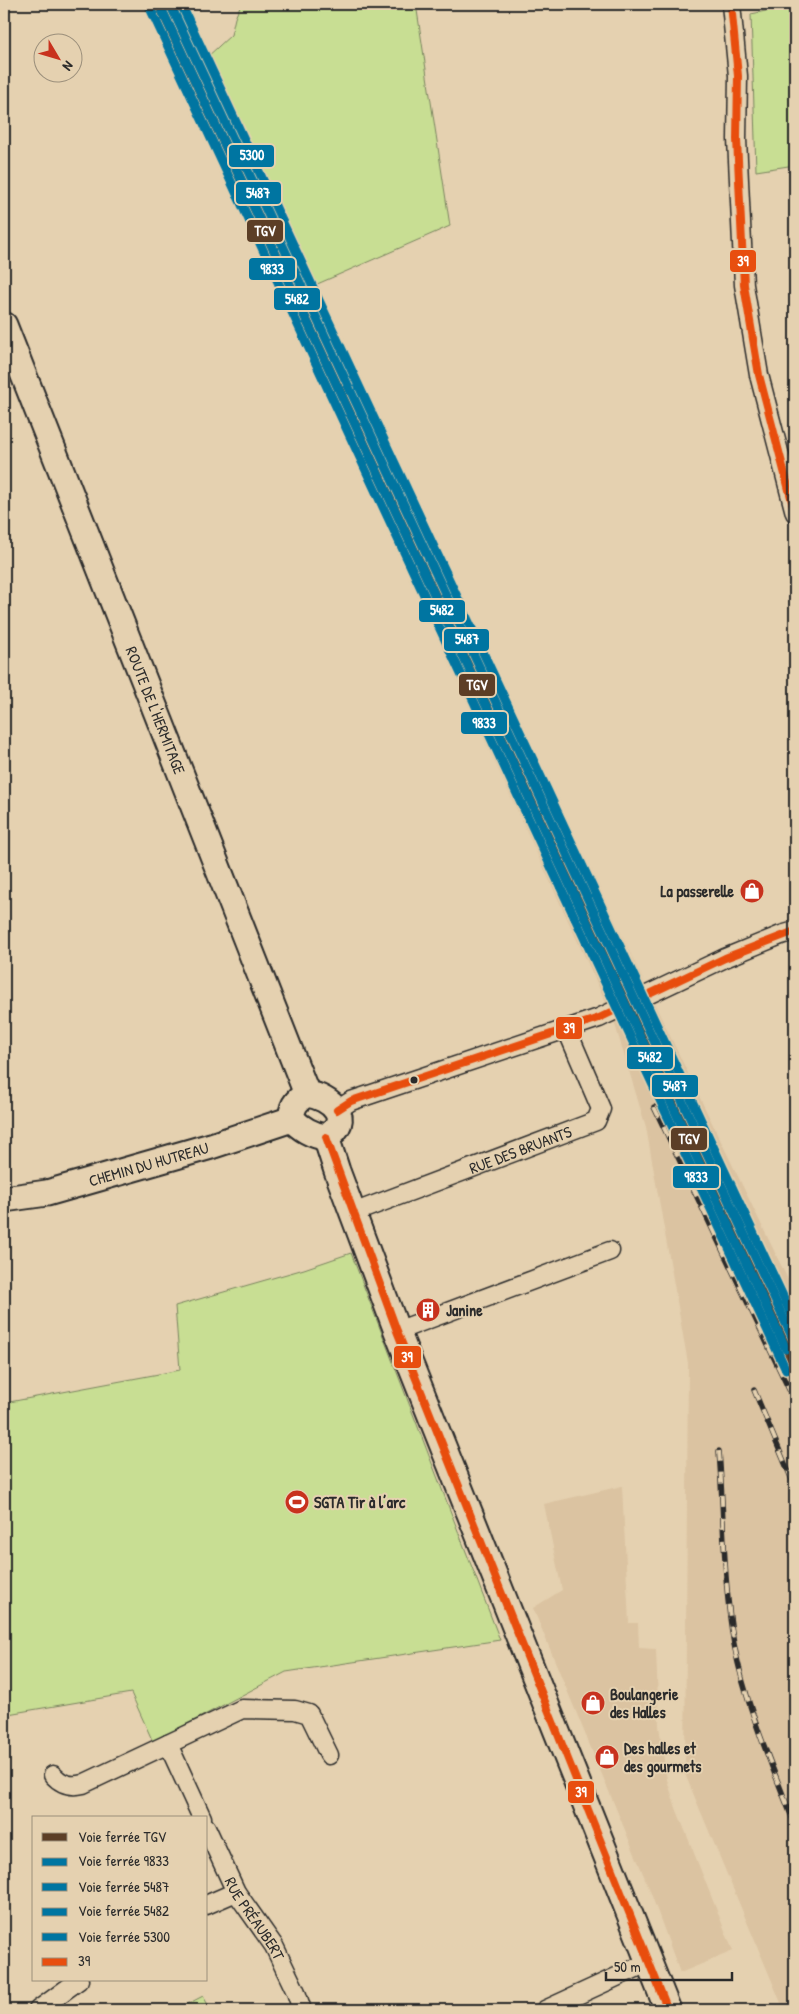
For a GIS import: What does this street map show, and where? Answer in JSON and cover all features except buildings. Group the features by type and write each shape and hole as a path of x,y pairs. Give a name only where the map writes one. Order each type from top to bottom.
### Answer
{"street":[{"path":"731,4 738,76 737,139 744,285 759,375 795,513"},
{"name":"ROUTE DE L'HERMITAGE","path":"4,325 307,1094"},
{"path":"337,1110 351,1101 567,1030 611,1013 725,958 780,934 795,931"},
{"name":"RUE DES BRUANTS","path":"353,1213 596,1121 601,1108 567,1030"},
{"path":"307,1094 314,1095 337,1110 340,1118 337,1128 326,1137 320,1137 298,1126 292,1120 291,1111 294,1105 307,1094"},
{"name":"CHEMIN DU HUTREAU","path":"4,1199 47,1193 211,1146 292,1120"},
{"path":"326,1137 397,1331 668,2010"},
{"path":"397,1331 610,1251"},
{"path":"53,1775 64,1784 83,1784 242,1709 295,1710 309,1714 329,1755"},
{"path":"168,1744 201,1816"},
{"name":"RUE PRÉAUBERT","path":"208,1831 236,1892 274,1946 296,1992 302,2010"},
{"path":"208,1904 236,1892"},
{"path":"545,2010 649,1962"},
{"path":"38,2010 76,1982"}],"shaded area":[{"path":"145,4 180,4 315,285 648,991 609,1009"},
{"path":"652,999 795,1294 795,2010 784,2010 685,1774 688,1363 646,1127 613,1018"},
{"path":"622,1486 629,1623 638,1623 639,1648 656,1649 659,1726 667,1780 676,1808 733,1951 680,1973 649,1888 533,1608 562,1590 544,1504"}],"green space":[{"path":"241,4 416,4 450,226 315,285 206,58 231,35"},
{"path":"795,5 795,165 756,171 751,14"},
{"name":"SGTA Tir à l’arc","path":"351,1253 500,1640 286,1672 153,1742 131,1693 8,1714 4,1692 4,1403 180,1370 175,1306 304,1269"},
{"path":"203,1996 211,2010 176,2010"}],"railway":[{"path":"654,1107 795,1402"},
{"path":"754,1390 795,1487"},
{"path":"719,1451 726,1572 734,1644 745,1691 795,1825"}],"rail line":[{"name":"TGV","path":"159,4 795,1366"},
{"name":"5487","path":"170,4 795,1343"},
{"name":"5300","path":"181,4 795,1322"},
{"name":"9833","path":"150,8 786,1370"},
{"name":"5482","path":"161,8 786,1349"}],"transit line":[{"name":"39","path":"731,4 738,76 737,139 744,285 759,375 795,513"},
{"name":"39","path":"337,1110 351,1101 599,1018 725,958 795,931"},
{"name":"39","path":"326,1137 397,1331 668,2010"}],"place":[{"name":"La passerelle","path":"752,891"},
{"name":"Janine","path":"428,1310"},
{"name":"SGTA Tir à l’arc","path":"297,1502"},
{"name":"Boulangerie des Halles","path":"593,1703"},
{"name":"Des halles et des gourmets","path":"607,1757"}]}
